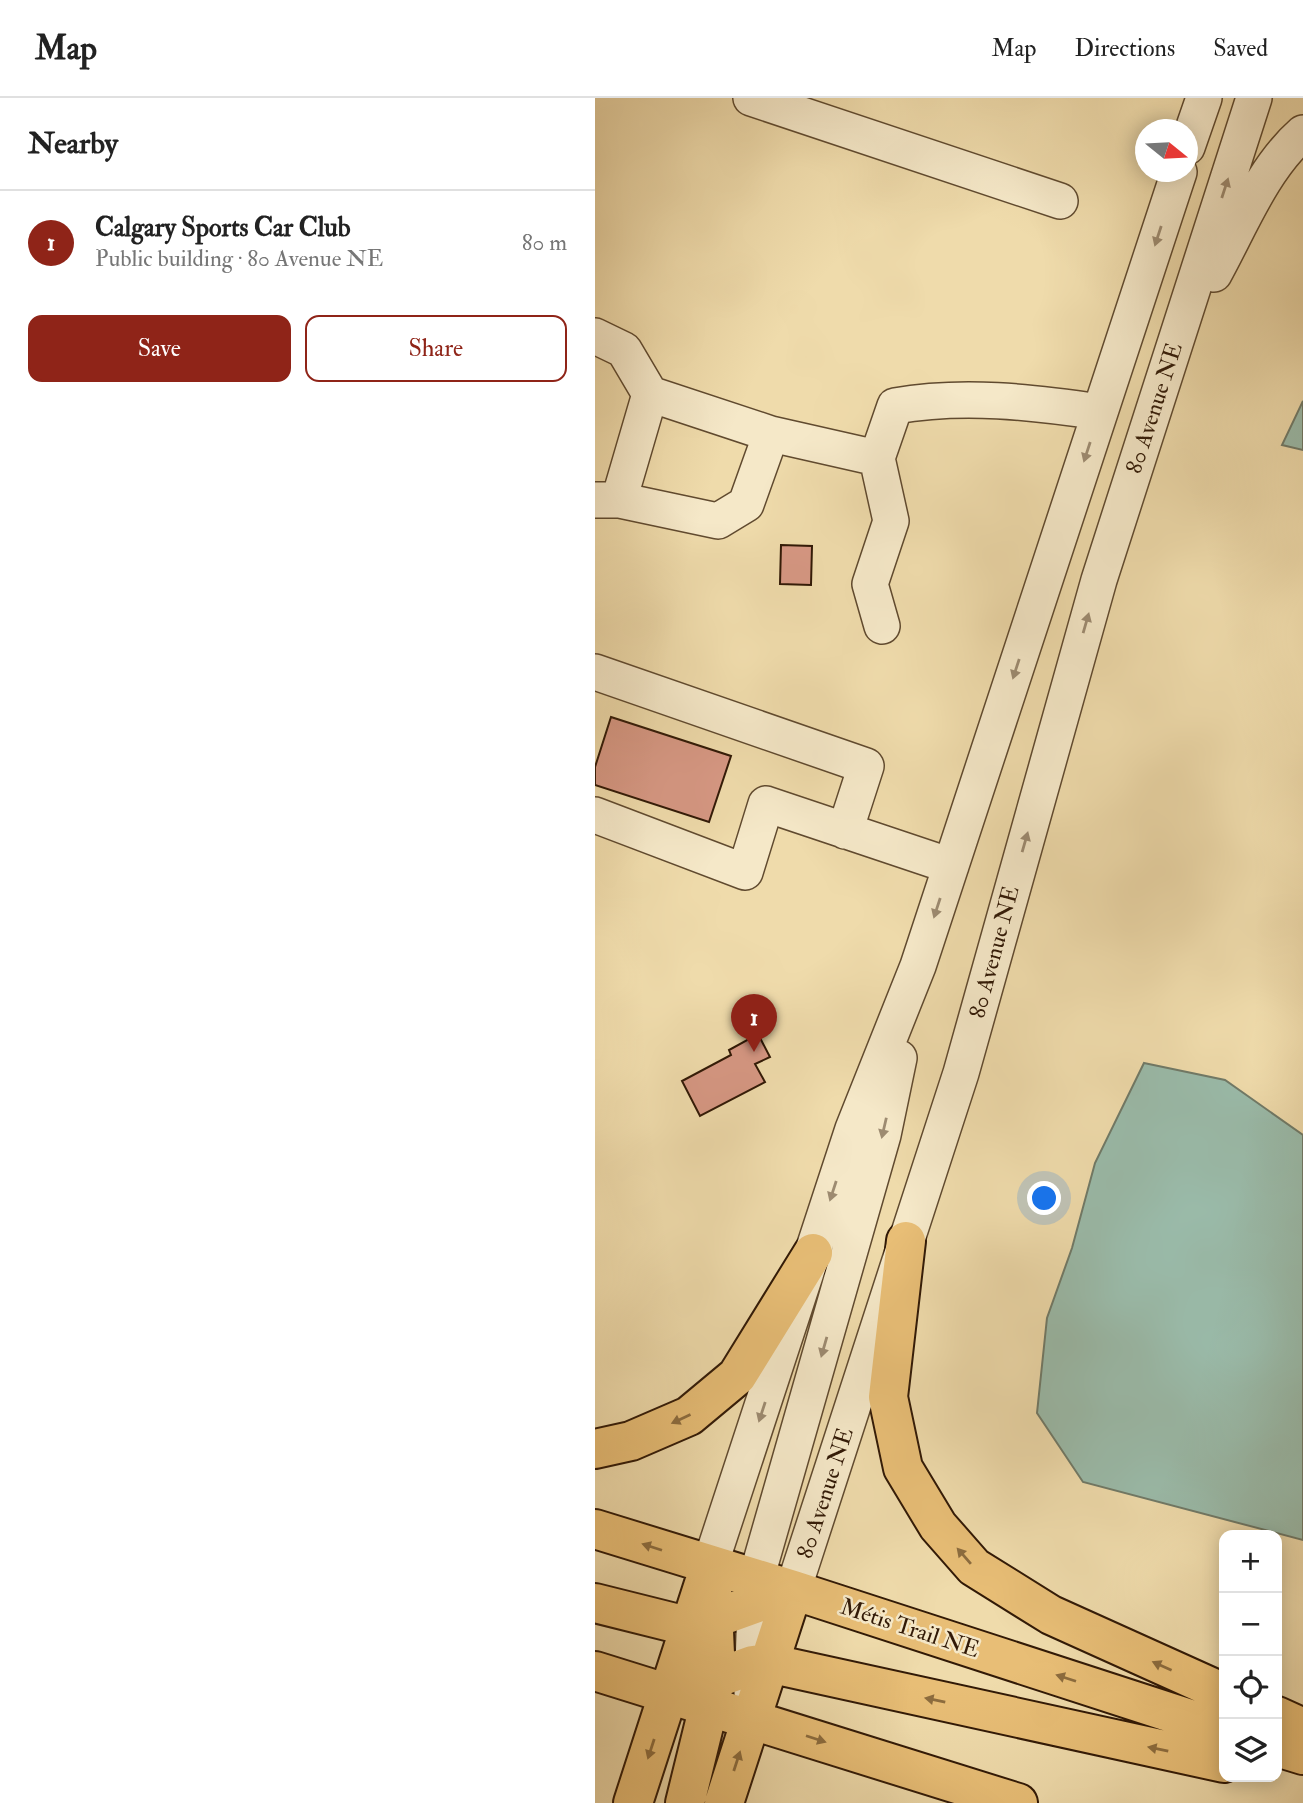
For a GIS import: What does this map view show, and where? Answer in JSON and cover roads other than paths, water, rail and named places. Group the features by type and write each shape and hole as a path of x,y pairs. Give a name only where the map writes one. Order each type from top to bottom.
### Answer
{"main road":[{"path":"906,1241 888,1397 903,1468 938,1526 974,1567 1051,1615 1219,1691"},
{"path":"595,1449 631,1441 689,1416 737,1376 813,1254"},
{"path":"595,1529 710,1565 756,1591"},
{"path":"685,1803 713,1691 703,1623 710,1565"},
{"path":"633,1803 669,1695 703,1623 756,1591 793,1590"},
{"name":"80 Avenue NE","path":"724,1803 751,1719 761,1664 793,1590"},
{"name":"Métis Trail NE","path":"793,1590 1219,1728"},
{"path":"595,1603 703,1623"},
{"path":"595,1671 669,1695 713,1691 761,1664 1219,1762"},
{"path":"713,1691 751,1719 1018,1803"},
{"path":"1282,1718 1303,1728"},
{"path":"1282,1749 1303,1755"},
{"path":"1282,1776 1303,1780"}],"street":[{"path":"751,98 1060,201"},
{"path":"1197,119 1203,98"},
{"name":"80 Avenue NE","path":"793,1590 961,1073 1099,580 1254,98"},
{"path":"1171,354 1261,187 1287,148 1303,133"},
{"path":"710,1565 853,1129 918,965 1176,182"},
{"path":"595,335 624,350 650,394 771,434 877,458"},
{"path":"650,394 607,500 718,521 746,504 771,434"},
{"path":"882,626 870,584 891,521 877,458 895,406 928,400 1032,402 1100,412"},
{"path":"595,672 866,766 845,831"},
{"path":"595,815 745,872 766,804 951,866"},
{"path":"761,1664 756,1591 883,1135 918,965"}],"place":[{"name":"Calgary Sports Car Club","path":"754,1052"}]}
